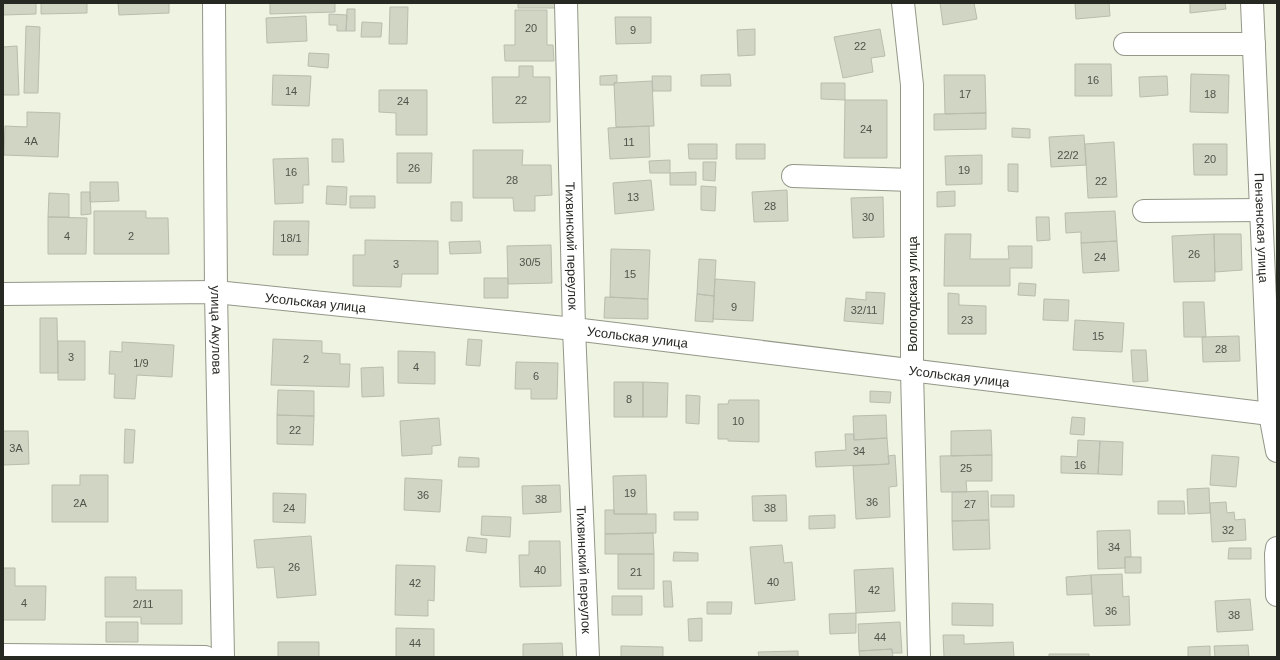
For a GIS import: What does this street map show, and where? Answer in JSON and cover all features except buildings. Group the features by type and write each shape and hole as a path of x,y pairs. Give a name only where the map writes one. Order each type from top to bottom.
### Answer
{"street":[{"name":"улица Акулова","path":"214,3 216,292 224,657"},
{"name":"Тихвинский переулок","path":"566,3 574,329 588,657"},
{"name":"Вологодская улица","path":"902,3 912,85 912,371 919,657"},
{"name":"Пензенская улица","path":"1252,3 1270,414 1277,451"},
{"path":"1125,44 1254,44"},
{"path":"793,176 912,180"},
{"path":"1144,211 1261,210"},
{"name":"Усольская улица","path":"3,294 216,292 574,329 1270,414"},
{"path":"1277,548 1277,595"},
{"path":"3,655 205,657"}]}
